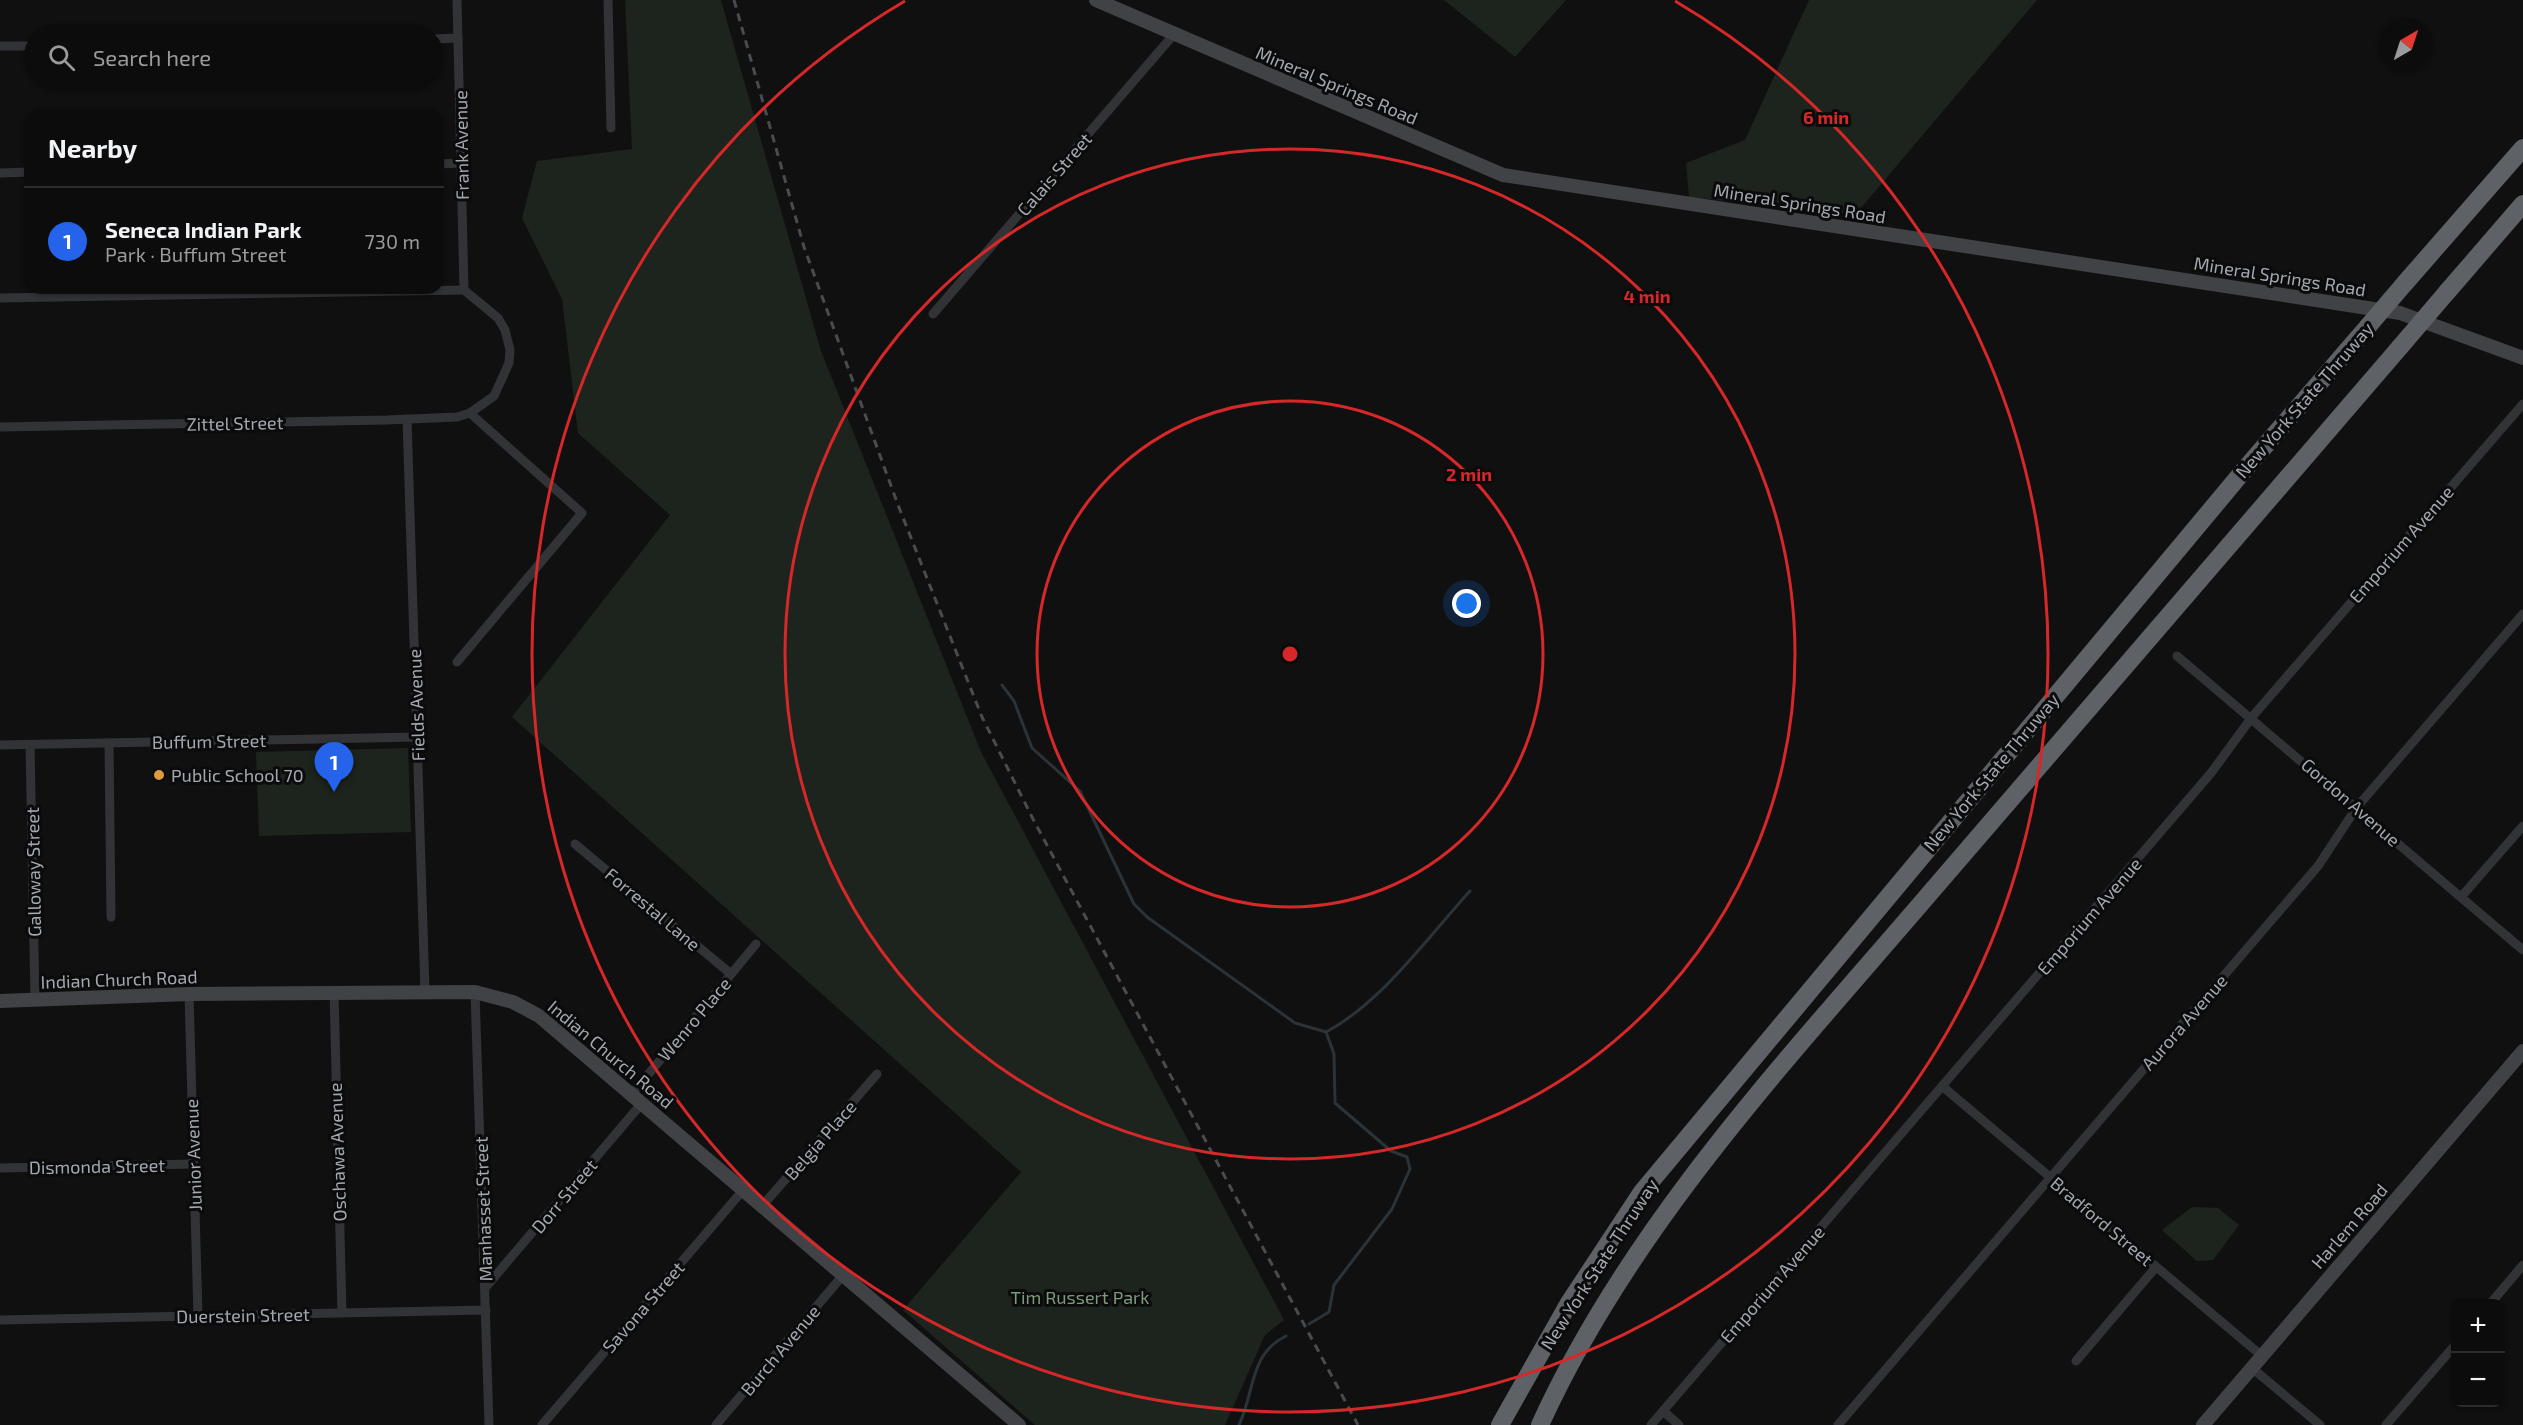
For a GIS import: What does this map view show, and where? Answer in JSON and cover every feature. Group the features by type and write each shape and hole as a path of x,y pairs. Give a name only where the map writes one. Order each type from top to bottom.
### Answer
{"highway":[{"name":"New York State Thruway","path":"1500,1425 1569,1303 1642,1192 2237,478 2523,148"},
{"name":"New York State Thruway","path":"1540,1425 1564,1372 1631,1263 1715,1147 2523,204"}],"street":[{"name":"Frank Avenue","path":"458,0 464,290"},
{"path":"608,0 611,128"},
{"name":"Mineral Springs Road","path":"1096,0 1503,176 2400,313 2523,358"},
{"name":"Calais Street","path":"933,314 1175,33"},
{"path":"444,39 458,38"},
{"path":"0,46 24,46"},
{"path":"444,164 462,163"},
{"path":"0,172 24,172"},
{"path":"444,290 464,290 498,318 505,330 510,350 509,363 498,390 470,413 582,513 457,662"},
{"path":"0,298 232,294"},
{"name":"Emporium Avenue","path":"1650,1425 2211,773 2252,717 2523,404"},
{"name":"Zittel Street","path":"0,427 407,419 457,417 470,413"},
{"name":"Fields Avenue","path":"407,419 425,991"},
{"name":"Aurora Avenue","path":"1838,1425 2318,866 2356,807 2523,614"},
{"name":"Gordon Avenue","path":"2177,656 2252,717 2523,950"},
{"name":"Buffum Street","path":"0,745 418,737"},
{"path":"109,743 111,917"},
{"name":"Galloway Street","path":"30,744 35,1000"},
{"path":"2461,897 2523,826"},
{"name":"Forrestal Lane","path":"575,844 731,974"},
{"name":"Wenro Place","path":"637,1098 756,944"},
{"name":"Indian Church Road","path":"0,1001 189,994 425,991 476,992 513,1002 539,1016 1019,1425"},
{"name":"Oschawa Avenue","path":"334,992 342,1313"},
{"name":"Manhasset Street","path":"476,992 489,1425"},
{"name":"Junior Avenue","path":"189,994 198,1316"},
{"name":"Harlem Road","path":"2203,1425 2523,1051"},
{"name":"Belgia Place","path":"763,1205 877,1074"},
{"name":"Bradford Street","path":"1942,1086 2262,1356"},
{"name":"Dorr Street","path":"485,1288 637,1098"},
{"name":"Dismonda Street","path":"0,1168 193,1164"},
{"name":"Savona Street","path":"542,1425 744,1189"},
{"path":"2494,1299 2523,1265"},
{"path":"2076,1361 2156,1267"},
{"name":"Burch Avenue","path":"716,1425 844,1274"},
{"name":"Duerstein Street","path":"0,1320 486,1310"},
{"path":"2386,1425 2451,1350"},
{"path":"2252,1368 2320,1425"},
{"path":"1663,1411 1679,1425"}],"green space":[{"name":"Tim Russert Park","path":"625,0 721,0 821,351 981,752 1284,1320 1265,1335 1225,1425 1035,1425 903,1310 1021,1172 512,717 670,515 578,433 562,299 522,218 537,161 632,149"},
{"path":"1444,0 1566,0 1515,57"},
{"path":"1809,0 2037,0 1855,215 1689,197 1686,163 1745,140"},
{"path":"408,748 411,832 259,836 256,752"},
{"path":"2192,1207 2218,1208 2239,1225 2213,1260 2197,1261 2162,1230"}],"waterway":[{"path":"1002,685 1014,701 1032,748 1080,791 1134,904 1147,917 1295,1023 1326,1032 1346,1020 1385,987 1470,891"},
{"path":"1309,1324 1329,1312 1334,1285 1392,1209 1410,1169 1407,1157 1391,1151 1335,1103 1334,1054 1326,1032"},
{"path":"1239,1425 1259,1363 1265,1353 1286,1336"}],"railway":[{"path":"734,0 804,247 898,505 982,717 1033,819 1358,1425"}],"place":[{"name":"Public School 70","path":"159,775"},
{"name":"Seneca Indian Park","path":"334,792"}]}
